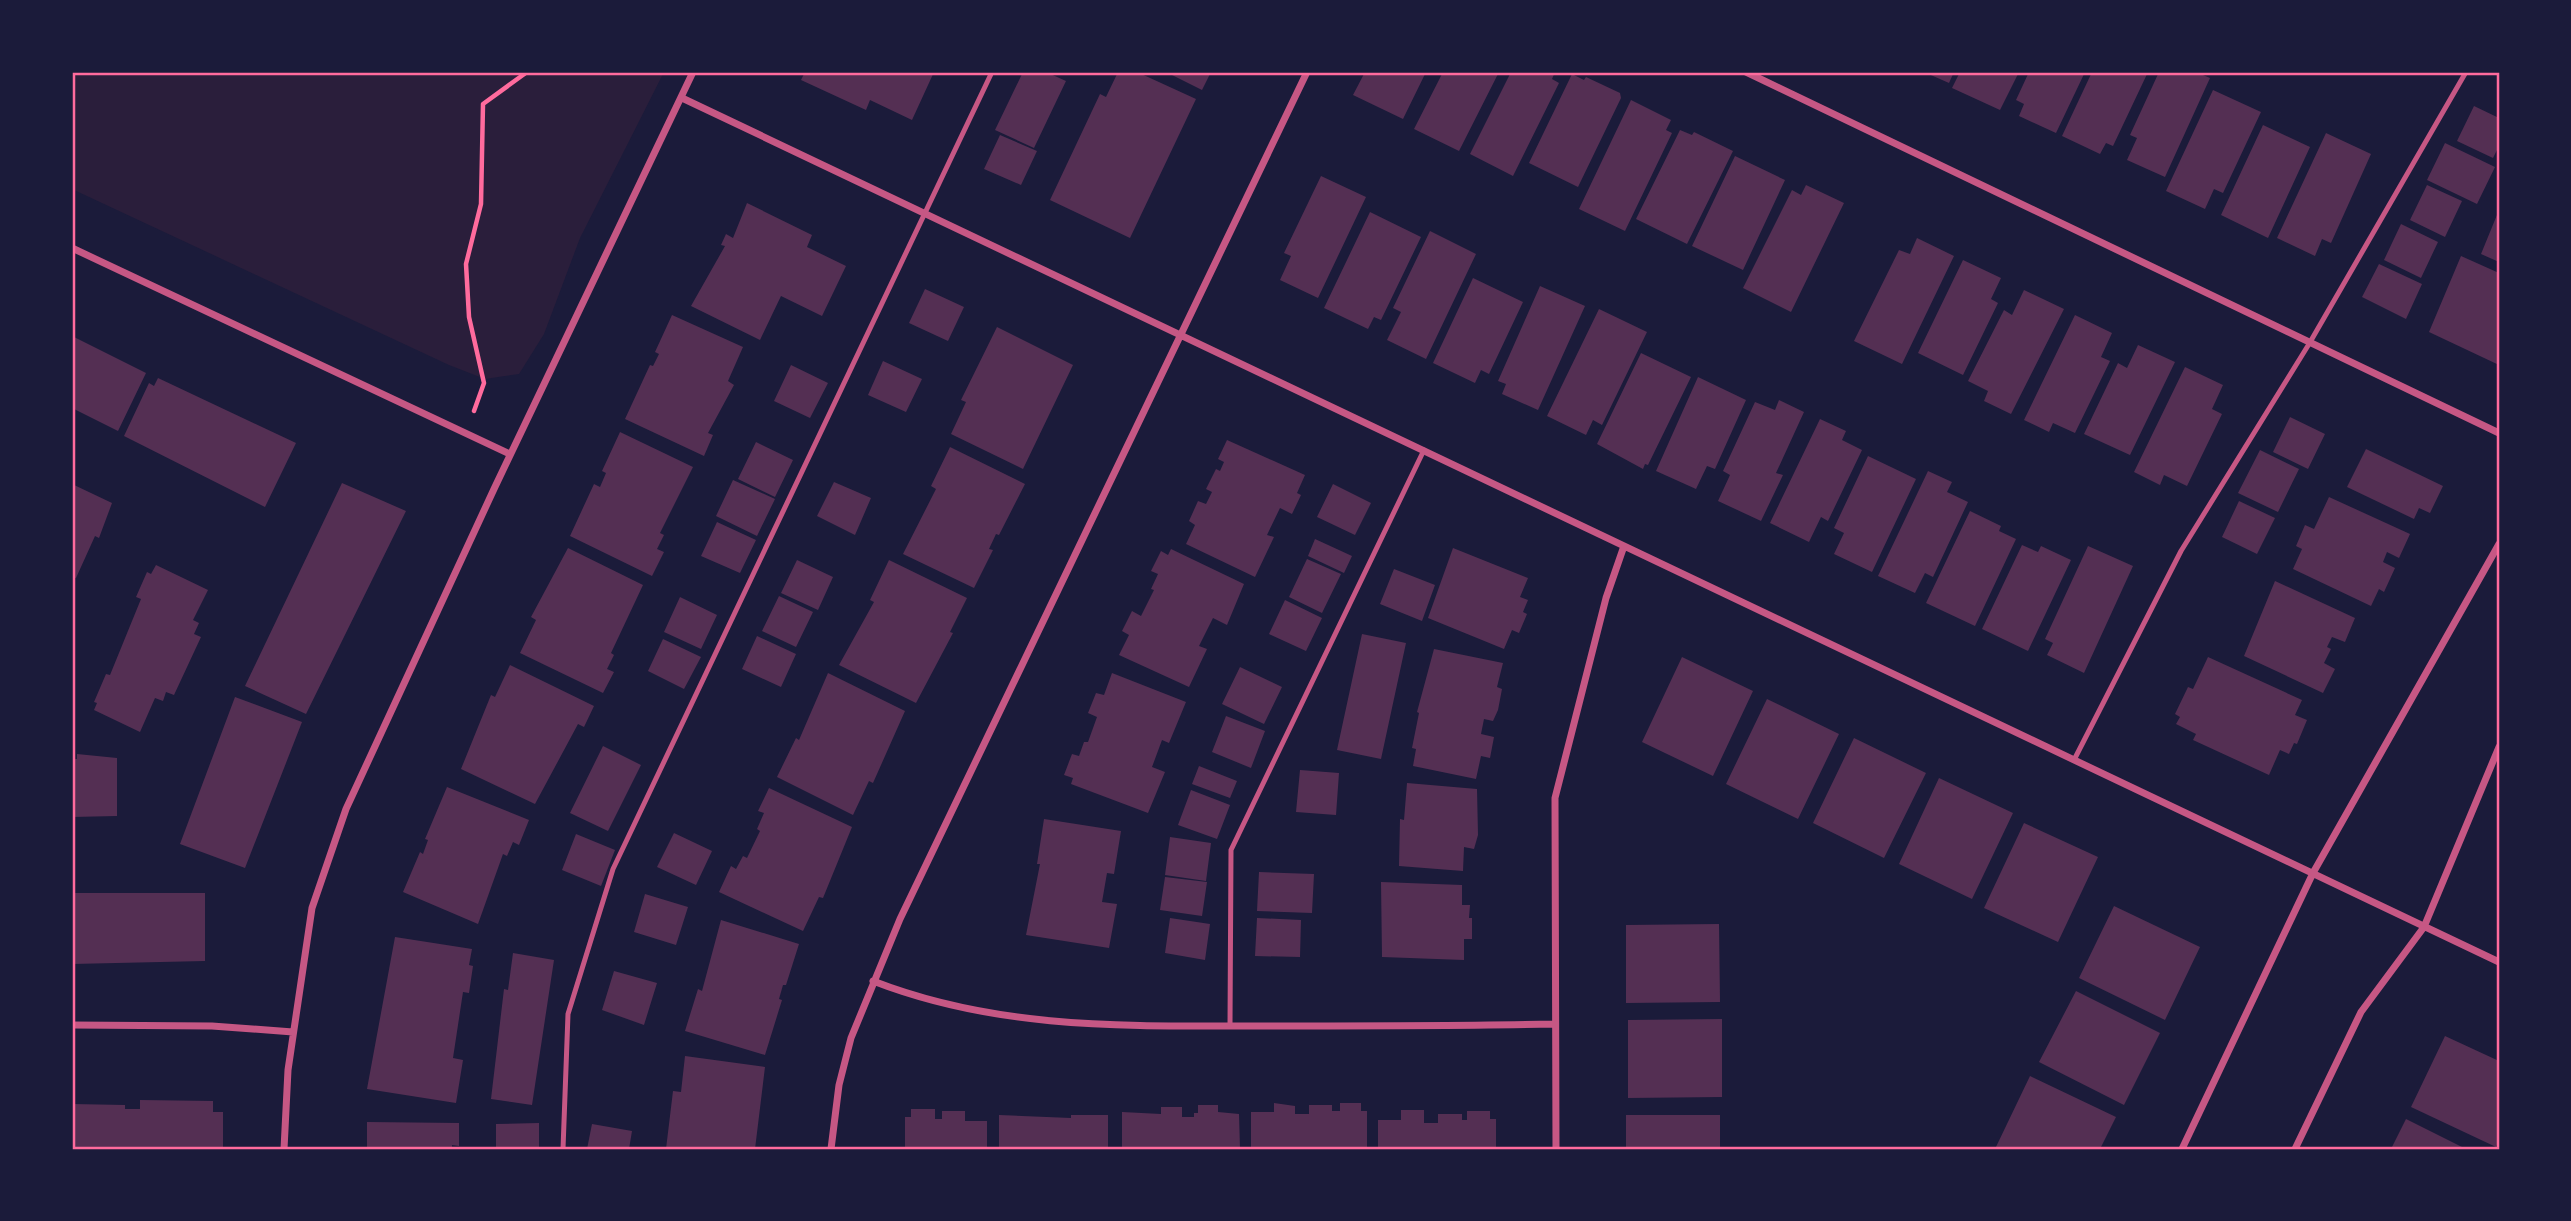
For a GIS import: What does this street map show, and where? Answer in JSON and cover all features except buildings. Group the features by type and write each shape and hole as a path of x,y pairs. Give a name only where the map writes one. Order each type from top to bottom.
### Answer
{"street":[{"path":"284,1149 288,1070 312,908 346,809 510,454 693,72"},
{"path":"831,1149 839,1084 851,1038 900,919 1307,72"},
{"path":"1746,72 2499,433"},
{"path":"682,98 2499,962"},
{"path":"72,248 510,454"},
{"path":"2182,1149 2313,873 2499,544"},
{"path":"1556,1149 1555,798 1606,598 1623,545"},
{"path":"2295,1149 2361,1012 2424,926 2499,747"},
{"path":"873,981 922,1000 1050,1022 1104,1026 1555,1024"},
{"path":"72,1025 212,1026 293,1032"}],"lane":[{"path":"563,1149 568,1014 613,869 992,72"},
{"path":"2074,760 2181,551 2309,344 2466,72"},
{"path":"1230,1026 1231,850 1424,450"}],"path":[{"path":"467,432 484,383 469,317 466,264 481,204 483,104 527,72"}],"shaded area":[{"path":"72,72 664,72 580,238 544,334 519,374 485,379 449,365 72,189"}]}
